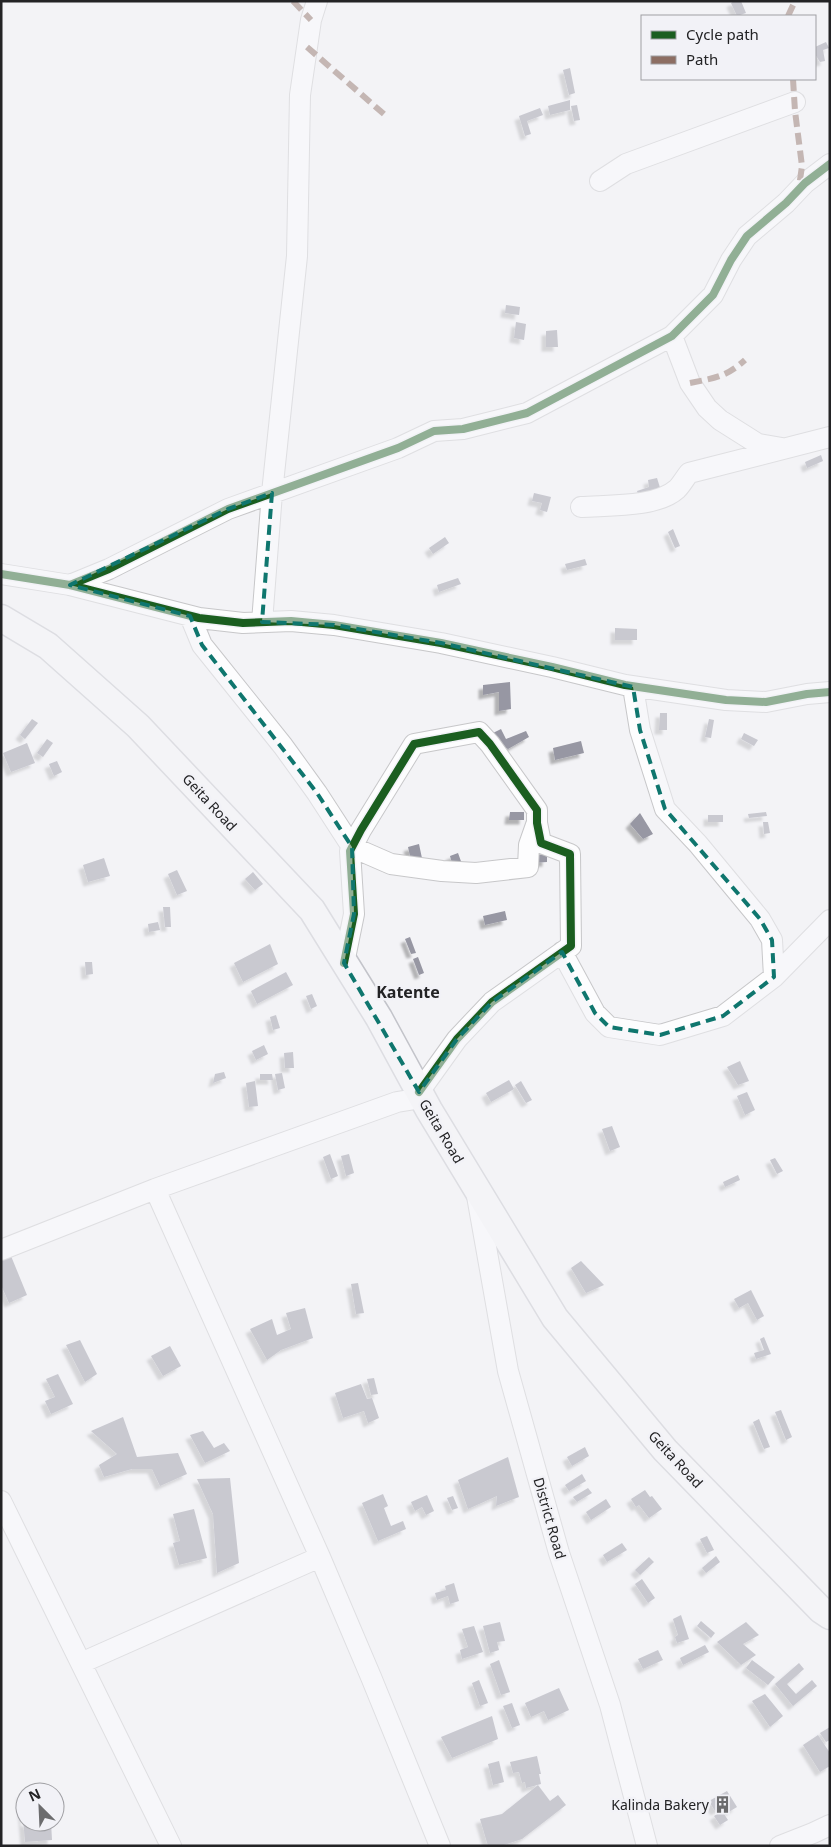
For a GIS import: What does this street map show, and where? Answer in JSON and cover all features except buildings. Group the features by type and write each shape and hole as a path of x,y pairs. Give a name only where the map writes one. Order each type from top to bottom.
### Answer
{"main road":[{"name":"Geita Road","path":"1,618 48,646 138,726 312,910 379,1018 421,1095 555,1318 665,1450 821,1610 830,1616"}],"street":[{"path":"262,622 272,493 297,256 300,95 311,20 317,1"},
{"path":"600,181 626,164 794,102"},
{"path":"70,585 109,569 228,509 398,448 434,431 463,429 527,413 672,336 712,295 730,260 747,236 786,203 805,183 830,164"},
{"path":"672,336 690,383 708,408 720,420 758,444 786,449"},
{"path":"581,506 630,504 662,498 677,489 689,473 830,437"},
{"path":"1,574 70,585 190,616 242,623 291,621 441,642 634,686 726,700 766,702 807,694 830,692"},
{"path":"190,616 202,645 283,746 317,793 352,848 391,864 442,871 476,872 528,867 529,845 537,823"},
{"path":"634,686 640,730 665,809 698,844 760,919 772,940 774,977"},
{"path":"5,1242 421,1095 457,1039 492,1002 571,946 570,854 541,843 537,823 537,810 490,744 478,732 414,744 361,830 350,851 354,914 344,963"},
{"path":"562,952 595,1013 609,1028 660,1035 723,1016 774,977 830,920"},
{"name":"District Road","path":"475,1185 508,1370 559,1553 610,1705 647,1846"},
{"path":"155,1190 320,1556 440,1846"},
{"path":"1,1501 171,1846"},
{"path":"81,1663 320,1556"},
{"path":"780,1846 813,1834 830,1825"}],"highlighted area":[{"path":"272,493 262,622 334,625 441,643 633,687 640,730 665,809 760,919 772,940 774,977 723,1016 660,1035 609,1027 595,1013 562,952 492,1002 457,1039 419,1092 344,963 354,914 352,847 317,793 202,645 190,616 70,585 228,509"}],"marked path":[{"path":"293,1 311,20"},
{"path":"788,15 795,1"},
{"path":"307,47 385,115"},
{"path":"793,80 802,166 799,187"},
{"path":"690,383 720,376 745,360"}],"cycle path":[{"path":"70,585 109,569 228,509 398,448 434,431 463,429 527,413 672,336 713,295 731,260 747,236 786,203 805,183 830,164"},
{"path":"1,574 70,585 199,618 243,623 291,621 334,625 441,643 625,685 726,700 766,702 807,694 830,692"},
{"path":"344,963 354,914 350,851 361,830 414,744 479,732 490,744 537,810 537,823 541,843 570,854 571,946 492,1002 457,1039 419,1092"}],"place":[{"name":"Kalinda Bakery","path":"723,1804"}],"district":[{"name":"Katente","path":"408,992"}]}
